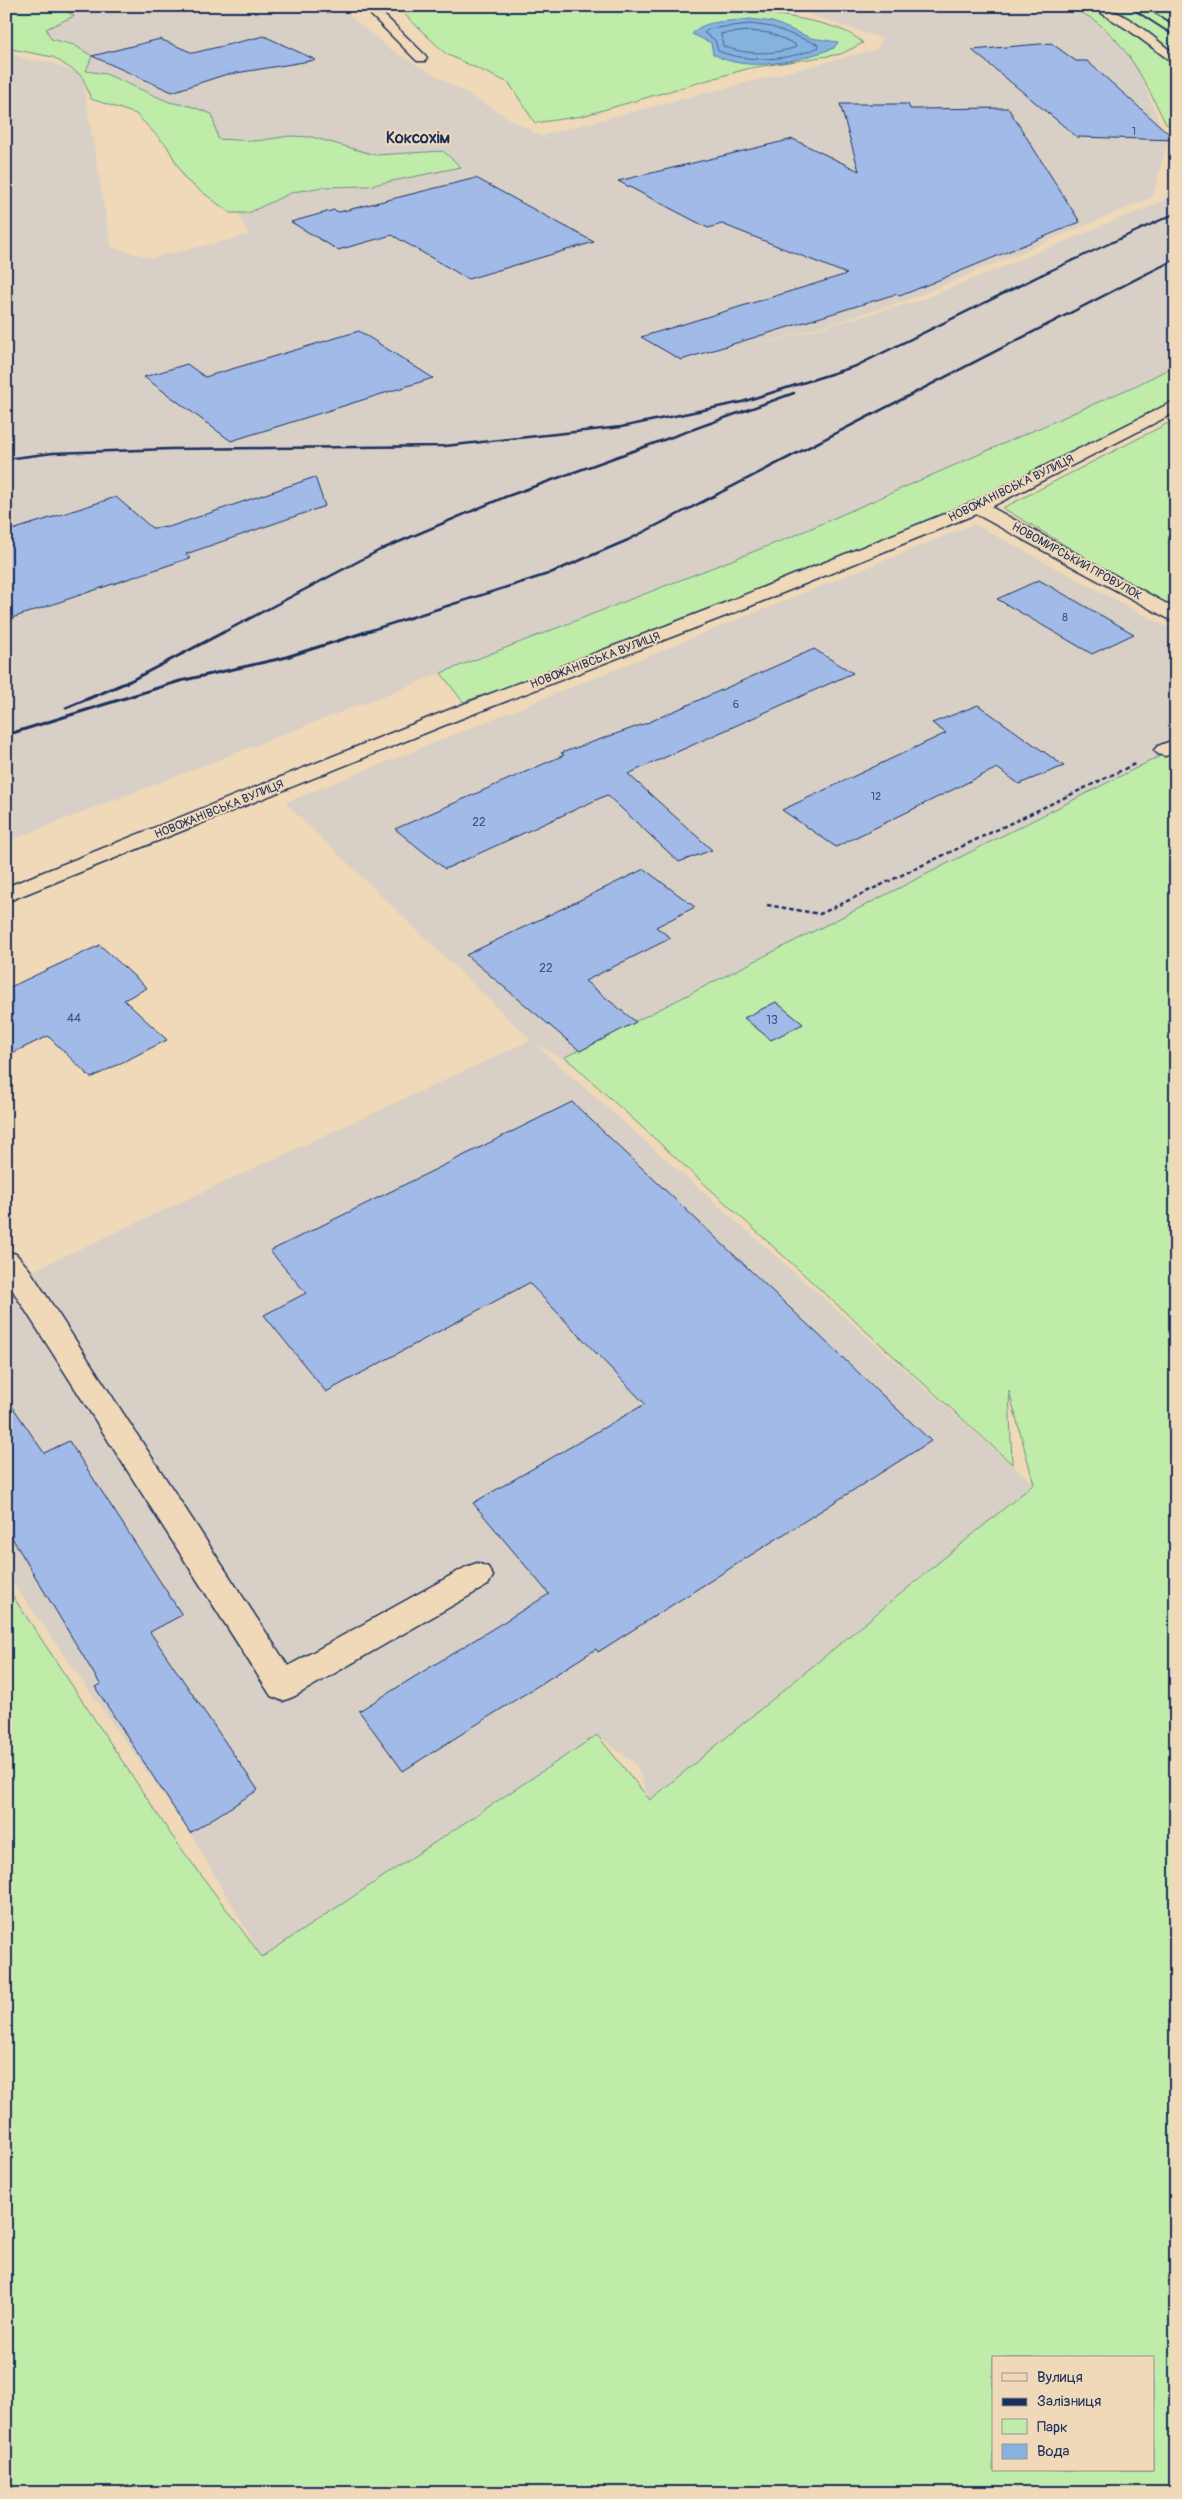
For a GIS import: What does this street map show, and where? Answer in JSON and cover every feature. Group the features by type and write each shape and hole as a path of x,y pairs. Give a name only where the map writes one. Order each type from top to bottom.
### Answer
{"street":[{"path":"368,6 421,58"},
{"path":"1096,6 1134,28 1176,61"},
{"name":"НОВОЖАНІВСЬКА ВУЛИЦЯ","path":"6,895 462,712 729,608 977,507 1176,405"},
{"name":"НОВОМИРСЬКИЙ ПРОВУЛОК","path":"977,507 1176,617"},
{"path":"6,1262 19,1276 283,1686 477,1576"}],"path":[{"path":"767,905 820,914 1170,747"}],"shaded area":[{"path":"8,6 338,6 390,49 547,140 543,135 877,49 883,39 785,6 1066,6 1090,18 1120,43 1138,70 1167,141 1153,197 903,302 746,349 921,300 1163,201 1176,185 1176,365 1079,414 803,533 6,842 6,52 29,60 48,61 82,76 111,247 151,258 249,235 186,108 86,71 24,13"},
{"path":"974,524 1176,632 1176,776 577,1067 534,1043 1034,1484 650,1801 636,1764 597,1735 262,1957 190,1833 6,1573 6,1283 531,1040 285,803"}],"green space":[{"path":"6,6 67,6 63,9 74,16 46,29 51,39 74,45 92,56 86,71 106,74 169,102 190,106 212,114 218,139 256,141 290,136 312,137 375,155 443,151 461,167 368,186 323,187 293,192 248,213 230,213 185,179 167,146 136,114 91,99 82,76 53,57 6,48"},
{"path":"392,6 724,6 725,8 798,18 818,23 852,35 863,43 841,54 750,68 582,116 535,123 509,83 446,54 402,12"},
{"path":"1063,6 1176,6 1176,127 1166,124 1135,66 1116,40 1091,18"},
{"path":"1176,365 1176,406 977,507 655,637 463,702 441,673 791,537 1137,385"},
{"path":"1176,419 1176,612 1003,508"},
{"path":"1176,748 1176,2493 6,2493 6,1586 172,1836 262,1957 597,1735 650,1800 1034,1484 1009,1391 1012,1464 565,1057"}],"water":[{"path":"750,19 773,22 811,38 838,42 834,48 805,57 789,61 757,64 727,60 713,54 711,43 692,34 697,29 710,23"}],"building":[{"path":"264,36 316,60 224,75 172,92 92,56 160,39 193,53"},
{"path":"1051,43 1076,61 1087,61 1176,140 1077,137 972,50"},
{"path":"840,104 908,104 910,109 1008,108 1080,222 900,296 896,294 681,360 641,337 847,274 722,224 708,228 618,181 793,139 859,171"},
{"path":"476,178 594,242 468,279 392,235 338,250 291,222 334,210 339,212"},
{"path":"359,331 433,378 231,441 144,377 187,364 205,377"},
{"path":"315,477 325,506 186,554 190,558 6,620 6,532 116,497 152,528 169,527"},
{"path":"1039,580 1134,634 1092,654 997,599"},
{"path":"814,649 853,673 628,774 712,850 679,862 607,795 445,869 395,829 564,755 561,753 647,723"},
{"path":"978,705 1064,766 1019,784 997,768 836,847 782,810 946,733 932,723"},
{"path":"644,869 695,907 656,927 671,938 585,981 636,1022 580,1051 466,955"},
{"path":"100,945 147,988 124,1000 167,1040 91,1078 48,1036 6,1056 6,989"},
{"path":"776,1002 803,1024 771,1040 744,1018"},
{"path":"572,1102 931,1441 598,1652 596,1649 403,1771 359,1711 549,1594 473,1503 645,1404 529,1283 326,1392 264,1315 306,1293 270,1251"},
{"path":"6,1397 44,1453 69,1441 182,1615 150,1632 258,1790 190,1833 95,1687 100,1684 6,1528"}],"railway":[{"path":"1128,6 1176,37"},
{"path":"1143,6 1176,26"},
{"path":"1041,275 1176,213"},
{"path":"1146,274 1176,259"},
{"path":"6,459 53,453 170,449 445,446 621,427 742,402 856,366 1043,274"},
{"path":"362,633 548,574 628,540 1146,274"},
{"path":"222,633 380,550 505,497 794,393"},
{"path":"66,708 130,681 224,632"},
{"path":"6,735 180,681 283,658 366,632"}],"district":[{"name":"Коксохім","path":"418,137"}]}
